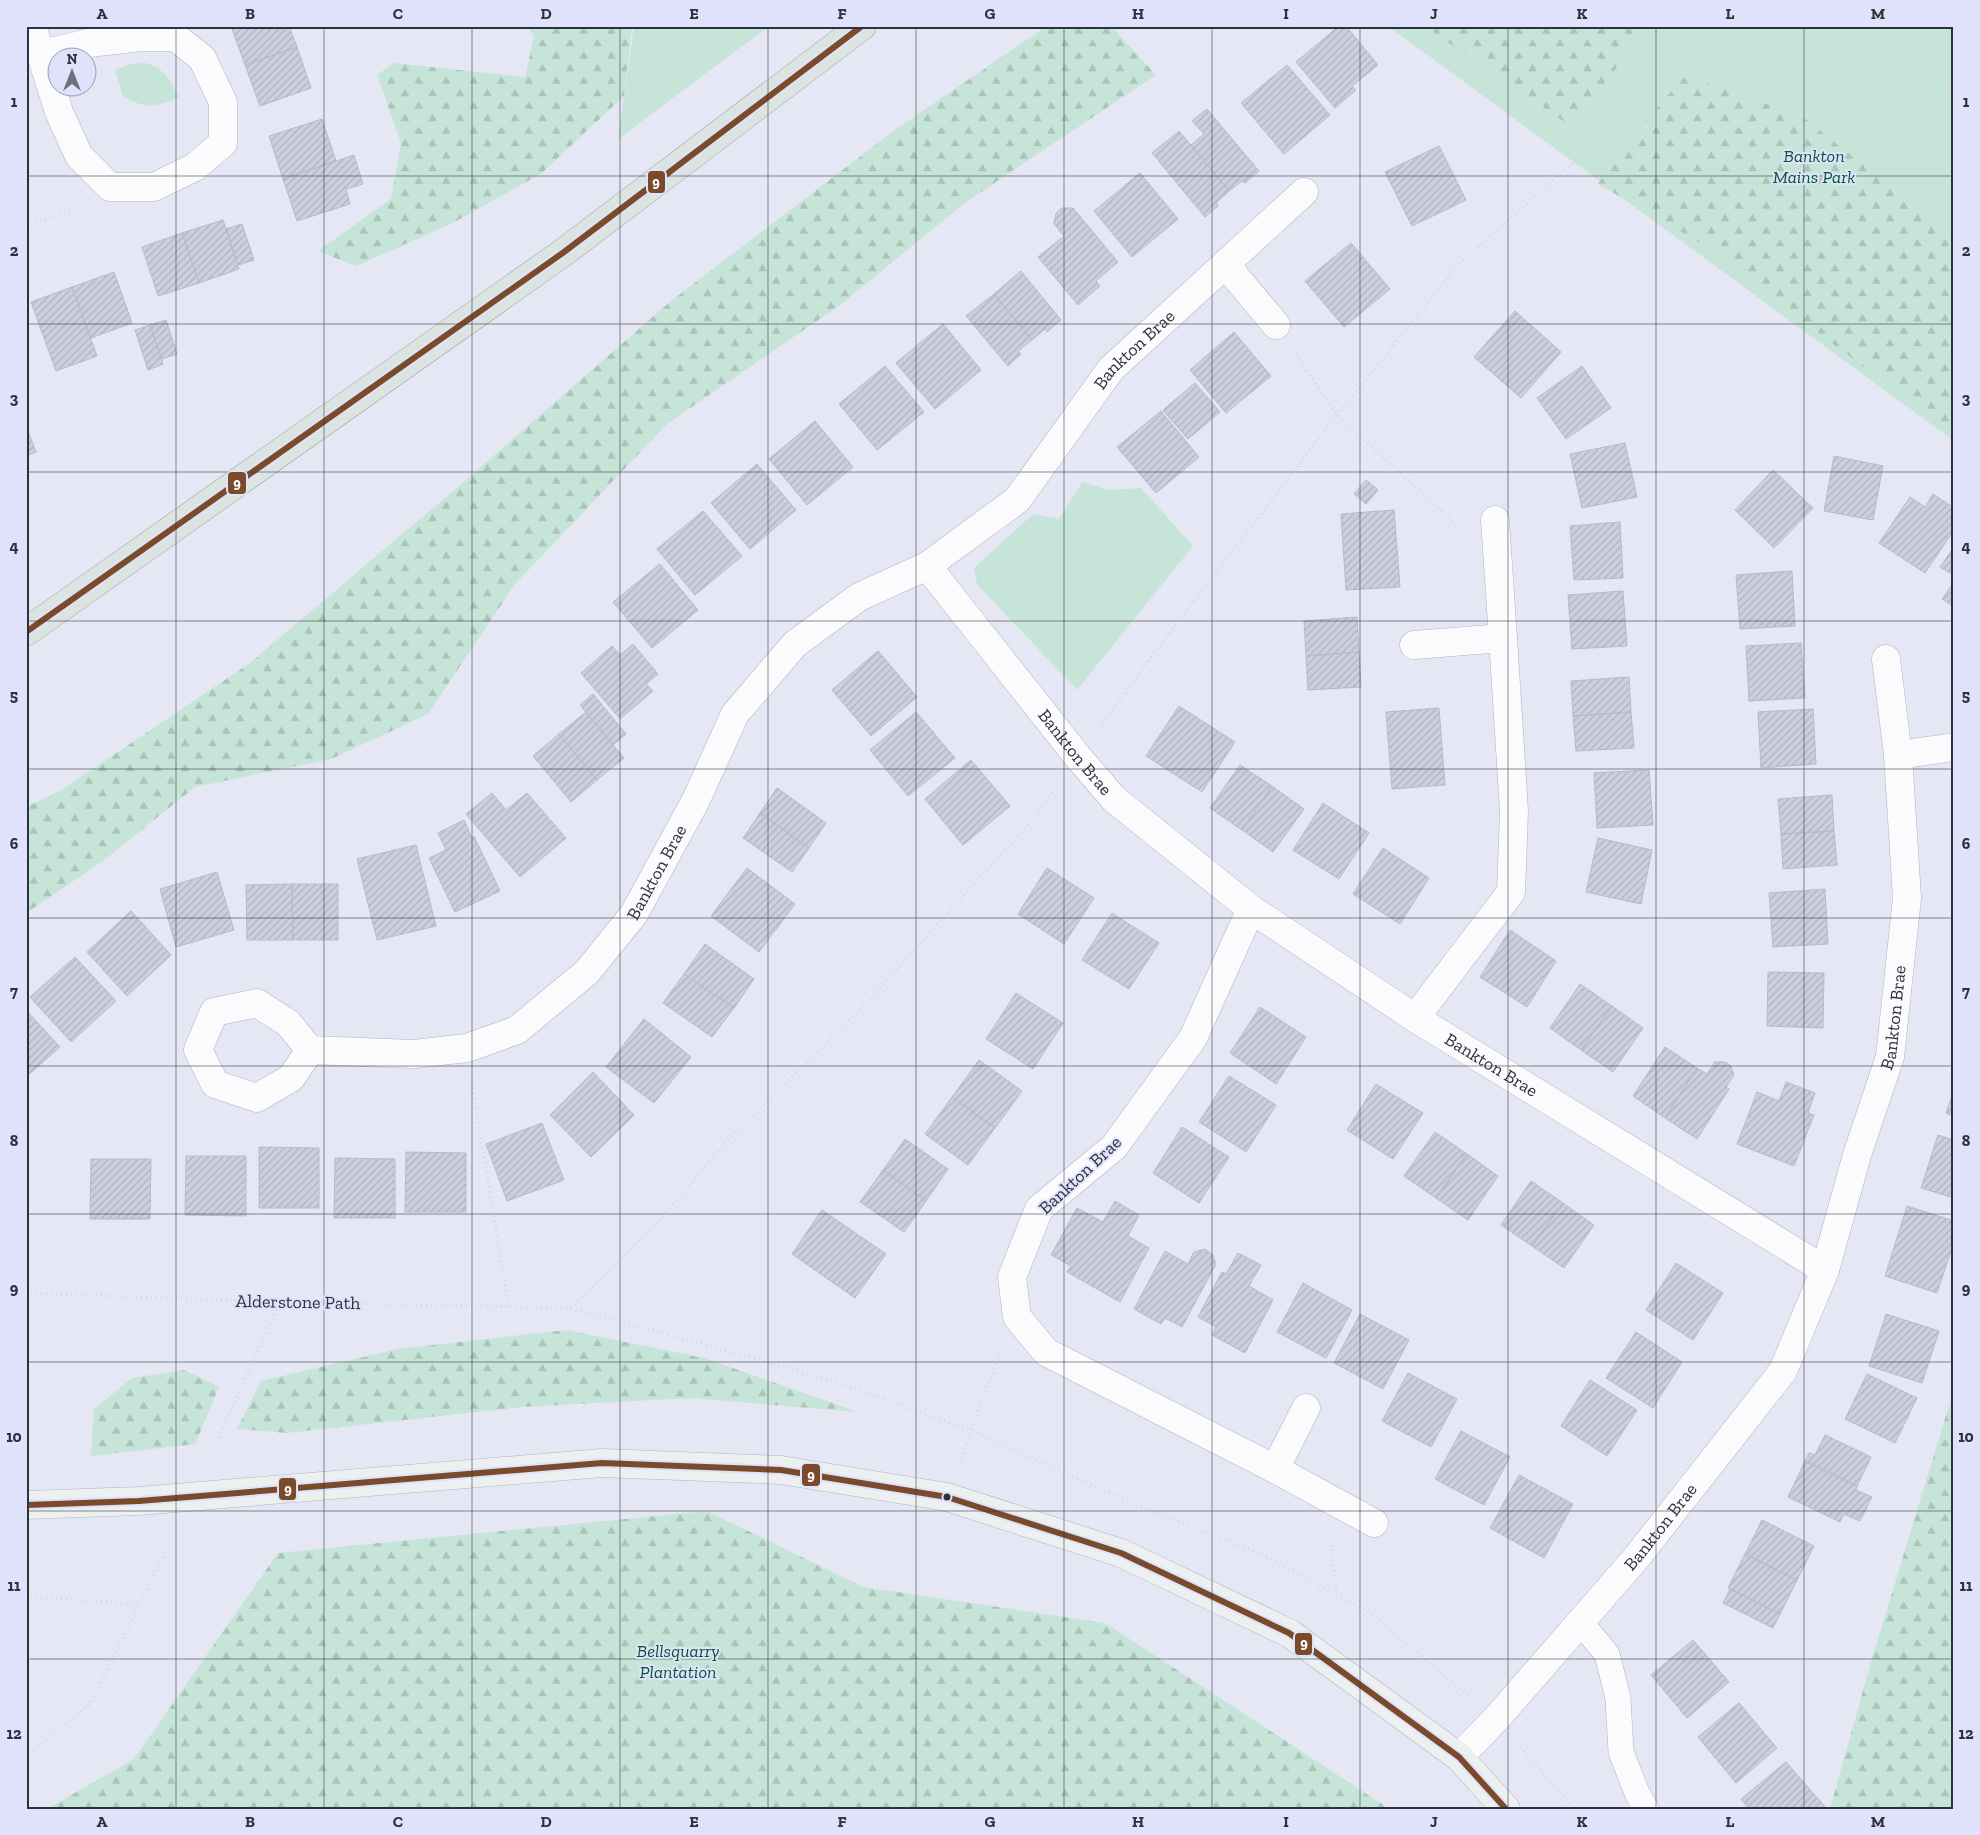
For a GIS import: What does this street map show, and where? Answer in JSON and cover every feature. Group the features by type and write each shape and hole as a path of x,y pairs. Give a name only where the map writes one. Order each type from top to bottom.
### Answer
{"main road":[{"path":"26,632 564,252 862,26"}],"street":[{"path":"32,26 59,112 79,156 110,187 154,187 195,167 223,143 223,102 202,58 175,37 141,37 89,43 42,54"},
{"name":"Bankton Brae","path":"310,1050 414,1054 467,1048 517,1030 587,972 634,914 696,800 735,714 795,644 859,598 927,566 1017,500 1111,369 1304,192"},
{"path":"1225,264 1276,325"},
{"path":"1415,1018 1511,892 1514,811 1495,520"},
{"name":"Bankton Brae","path":"927,566 1078,757 1114,799 1251,908 1415,1018 1825,1270"},
{"path":"1414,645 1503,638"},
{"name":"Bankton Brae","path":"1459,1757 1496,1719 1637,1557 1783,1371 1825,1270 1857,1155 1890,1057 1907,898 1898,755 1886,659"},
{"path":"1898,755 1954,747"},
{"name":"Bankton Brae","path":"1251,908 1193,1038 1114,1147 1039,1209 1012,1277 1017,1317 1046,1352 1275,1469 1374,1523"},
{"path":"1275,1469 1306,1408"},
{"path":"26,1505 139,1501 602,1463 781,1470 947,1497 1121,1553 1289,1633 1459,1757 1506,1809"}],"lane":[{"path":"1580,1622 1607,1654 1618,1698 1621,1752 1637,1794 1646,1809"}],"path":[{"path":"1576,160 1702,26"},
{"path":"1874,26 1954,88"},
{"path":"26,225 68,211 110,187"},
{"path":"1276,325 1338,415 1498,563"},
{"path":"467,1048 509,1307"},
{"name":"Alderstone Path","path":"26,1293 280,1302 571,1308"},
{"path":"218,1438 280,1302"},
{"path":"972,1431 1002,1344"},
{"path":"1325,1496 1337,1594"},
{"path":"26,1755 91,1703 166,1550"},
{"path":"26,1597 138,1604"}],"green space":[{"path":"529,26 632,26 624,96 542,173 453,223 356,266 318,251 391,199 401,143 377,75 394,63 525,77 534,36"},
{"path":"634,26 769,26 618,139"},
{"path":"1047,26 1111,26 1156,75 966,202 840,305 667,424 515,584 428,714 331,759 195,787 103,861 26,913 26,807 60,791 250,663 459,486 671,301 895,130"},
{"name":"Bankton Mains Park","path":"1388,26 1954,26 1954,441"},
{"path":"1424,26 1648,26 1572,127"},
{"path":"146,63 153,65 162,72 170,81 179,97 157,105 145,105 123,96 115,70 130,64"},
{"path":"1686,75 1803,117 1954,237 1954,435 1694,239 1598,184 1628,140"},
{"path":"1082,482 1108,490 1141,488 1193,546 1077,690 977,584 974,568 1033,514 1059,519"},
{"path":"566,1330 704,1358 858,1412 691,1398 522,1407 287,1433 237,1429 261,1381 398,1349"},
{"path":"184,1370 219,1387 195,1444 91,1456 94,1409 132,1378"},
{"path":"1954,1389 1954,1809 1830,1809 1871,1662"},
{"name":"Bellsquarry Plantation","path":"707,1511 863,1587 1105,1623 1382,1804 1386,1809 47,1809 134,1759 278,1553"}],"building":[{"path":"231,26 289,26 297,47 245,65"},
{"path":"1339,26 1346,26 1378,65 1352,86 1356,90 1335,108 1296,62"},
{"path":"297,47 311,88 260,106 245,65"},
{"path":"1287,65 1330,115 1284,154 1241,103"},
{"path":"1207,109 1259,171 1245,183 1242,181 1229,191 1191,145 1204,134 1192,121"},
{"path":"322,119 336,161 283,179 269,136"},
{"path":"1179,131 1229,191 1216,203 1218,206 1205,217 1152,153"},
{"path":"1439,146 1466,200 1412,226 1385,172"},
{"path":"354,155 363,184 346,189 350,204 297,221 283,179"},
{"path":"1140,173 1178,219 1132,257 1094,211"},
{"path":"1062,208 1073,208 1118,262 1096,281 1100,286 1078,305 1038,257 1064,236 1054,224 1056,213"},
{"path":"223,220 239,269 199,283 182,233"},
{"path":"242,224 254,260 238,265 226,229"},
{"path":"182,233 199,283 158,296 142,247"},
{"path":"1351,243 1390,289 1344,327 1305,281"},
{"path":"1021,271 1061,320 1047,332 1045,329 1032,340 994,294"},
{"path":"114,272 132,323 91,338 72,287"},
{"path":"72,287 97,356 56,371 31,302"},
{"path":"994,294 1032,340 1018,351 1021,354 1008,366 966,316"},
{"path":"1515,311 1561,352 1521,398 1474,357"},
{"path":"166,320 177,354 162,359 150,325"},
{"path":"943,324 981,370 935,409 896,363"},
{"path":"150,325 163,364 148,370 135,330"},
{"path":"1234,332 1271,376 1226,413 1190,370"},
{"path":"885,366 924,412 877,450 839,404"},
{"path":"1582,366 1611,408 1566,439 1537,398"},
{"path":"1195,383 1220,412 1188,439 1163,410"},
{"path":"1161,411 1199,457 1156,493 1117,447"},
{"path":"815,421 853,467 807,505 769,459"},
{"path":"26,426 36,452 26,456"},
{"path":"1625,443 1637,497 1582,508 1570,454"},
{"path":"1834,456 1883,466 1873,520 1824,511"},
{"path":"757,464 796,510 750,549 711,503"},
{"path":"1773,470 1813,508 1774,548 1735,510"},
{"path":"1366,480 1378,490 1366,504 1354,494"},
{"path":"1933,494 1954,508 1954,523 1952,525 1954,530 1925,573 1879,543 1910,497 1925,507"},
{"path":"1394,510 1400,587 1346,590 1341,514"},
{"path":"703,511 742,556 695,595 657,549"},
{"path":"1620,522 1623,578 1574,580 1570,526"},
{"path":"1954,547 1954,569 1950,573 1940,567"},
{"path":"660,564 698,610 652,648 613,602"},
{"path":"1792,571 1795,626 1740,629 1736,575"},
{"path":"1954,582 1954,607 1942,599"},
{"path":"1623,591 1627,646 1572,649 1568,595"},
{"path":"1357,617 1359,652 1306,656 1304,621"},
{"path":"1801,643 1805,698 1749,701 1746,646"},
{"path":"633,644 658,674 646,684 653,691 620,719 581,673 612,646 620,655"},
{"path":"878,651 917,697 871,736 832,690"},
{"path":"1359,652 1361,687 1308,690 1306,656"},
{"path":"1629,677 1631,712 1573,716 1571,681"},
{"path":"593,694 626,734 613,745 580,705"},
{"path":"1179,706 1235,742 1202,792 1146,756"},
{"path":"1439,708 1445,785 1392,789 1386,712"},
{"path":"1813,709 1816,764 1761,768 1758,712"},
{"path":"586,712 624,758 597,780 559,734"},
{"path":"916,712 955,758 908,796 870,750"},
{"path":"1631,712 1634,748 1576,751 1573,716"},
{"path":"559,734 597,780 571,802 533,756"},
{"path":"971,760 1010,806 963,845 925,799"},
{"path":"1240,765 1272,786 1242,830 1210,808"},
{"path":"1649,770 1653,825 1597,828 1594,773"},
{"path":"1272,786 1304,809 1273,852 1242,830"},
{"path":"777,788 826,823 809,848 760,813"},
{"path":"492,793 506,810 527,793 566,838 520,877 466,814"},
{"path":"1832,795 1834,831 1781,834 1778,799"},
{"path":"1323,803 1369,833 1339,879 1293,850"},
{"path":"760,813 809,848 792,872 743,838"},
{"path":"464,820 472,838 474,836 500,891 455,912 429,858 446,850 438,833"},
{"path":"1834,831 1837,865 1783,869 1781,834"},
{"path":"1598,838 1652,850 1641,904 1586,892"},
{"path":"416,845 436,926 377,940 357,859"},
{"path":"1383,848 1429,878 1400,924 1353,894"},
{"path":"747,868 795,904 759,952 711,916"},
{"path":"1047,868 1094,898 1064,944 1018,914"},
{"path":"217,872 234,930 176,947 160,889"},
{"path":"292,884 338,884 338,940 293,940"},
{"path":"292,884 293,940 247,940 246,885"},
{"path":"1825,889 1828,944 1773,947 1769,893"},
{"path":"131,911 171,955 127,996 87,952"},
{"path":"1112,913 1159,943 1129,989 1082,960"},
{"path":"1510,930 1556,961 1527,1007 1480,977"},
{"path":"705,944 754,979 734,1008 684,974"},
{"path":"75,957 116,1001 71,1042 30,997"},
{"path":"1768,972 1824,973 1823,1028 1767,1026"},
{"path":"684,974 734,1008 712,1037 663,1003"},
{"path":"1580,984 1612,1006 1581,1050 1550,1028"},
{"path":"1016,993 1063,1023 1033,1069 986,1039"},
{"path":"1612,1006 1643,1028 1613,1072 1581,1050"},
{"path":"1260,1007 1306,1037 1276,1084 1230,1053"},
{"path":"26,1010 60,1047 26,1077"},
{"path":"644,1019 691,1057 654,1103 606,1067"},
{"path":"1665,1047 1697,1068 1665,1118 1633,1096"},
{"path":"979,1060 1022,1091 995,1128 952,1097"},
{"path":"1715,1062 1725,1062 1731,1066 1734,1075 1726,1087 1729,1089 1697,1139 1665,1118 1697,1068 1707,1074"},
{"path":"593,1072 634,1115 591,1157 550,1115"},
{"path":"1229,1076 1276,1105 1246,1152 1199,1122"},
{"path":"1786,1082 1815,1093 1808,1113 1814,1115 1794,1166 1737,1144 1757,1092 1779,1101"},
{"path":"1376,1084 1423,1113 1393,1159 1347,1130"},
{"path":"1954,1089 1954,1116 1946,1113"},
{"path":"952,1097 995,1128 968,1165 925,1134"},
{"path":"542,1123 564,1180 507,1201 486,1144"},
{"path":"1182,1127 1229,1157 1199,1203 1153,1173"},
{"path":"1435,1132 1467,1154 1436,1198 1404,1176"},
{"path":"1938,1135 1954,1140 1954,1198 1921,1188"},
{"path":"905,1139 948,1169 926,1201 883,1170"},
{"path":"259,1147 319,1148 319,1208 259,1208"},
{"path":"406,1152 466,1153 466,1212 405,1212"},
{"path":"1467,1154 1498,1176 1468,1220 1436,1198"},
{"path":"186,1156 246,1156 246,1216 185,1215"},
{"path":"335,1158 395,1159 395,1218 334,1218"},
{"path":"91,1159 151,1159 150,1219 90,1219"},
{"path":"883,1170 926,1201 904,1232 860,1202"},
{"path":"1531,1181 1563,1203 1532,1246 1501,1225"},
{"path":"1115,1201 1139,1215 1128,1236 1149,1248 1120,1302 1067,1272 1071,1266 1051,1255 1077,1208 1103,1222"},
{"path":"1563,1203 1594,1225 1564,1268 1532,1246"},
{"path":"1907,1206 1954,1221 1954,1242 1937,1293 1885,1276"},
{"path":"822,1210 886,1254 855,1298 792,1254"},
{"path":"1205,1249 1212,1254 1216,1264 1182,1327 1165,1318 1161,1324 1134,1309 1165,1251 1188,1264 1194,1252"},
{"path":"1238,1253 1261,1265 1249,1286 1273,1300 1245,1353 1212,1335 1216,1327 1198,1317 1222,1272 1226,1274"},
{"path":"1676,1263 1723,1293 1693,1340 1646,1310"},
{"path":"1303,1283 1352,1310 1326,1358 1277,1332"},
{"path":"1360,1314 1409,1340 1383,1389 1334,1363"},
{"path":"1886,1314 1939,1331 1922,1383 1869,1366"},
{"path":"1636,1332 1682,1362 1653,1408 1606,1378"},
{"path":"1408,1373 1457,1399 1431,1447 1382,1421"},
{"path":"1867,1374 1917,1398 1895,1443 1845,1419"},
{"path":"1590,1380 1637,1410 1607,1456 1561,1426"},
{"path":"1461,1431 1510,1457 1484,1505 1435,1479"},
{"path":"1825,1435 1871,1457 1857,1486 1805,1461 1809,1453 1815,1455"},
{"path":"1805,1461 1857,1486 1856,1490 1872,1497 1860,1521 1844,1514 1840,1522 1788,1497"},
{"path":"1519,1475 1573,1504 1544,1558 1490,1528"},
{"path":"1762,1520 1814,1546 1797,1580 1745,1554"},
{"path":"1745,1554 1797,1580 1780,1614 1728,1588"},
{"path":"1730,1589 1780,1614 1773,1628 1723,1603"},
{"path":"1693,1640 1729,1682 1687,1718 1651,1675"},
{"path":"1739,1703 1777,1748 1736,1783 1698,1737"},
{"path":"1786,1762 1827,1809 1749,1809 1741,1799"}],"transit line":[{"name":"9","path":"26,632 564,252 862,26"},
{"name":"9","path":"26,1505 139,1501 602,1463 781,1470 947,1497 1121,1553 1289,1633 1459,1757 1506,1809"}]}
